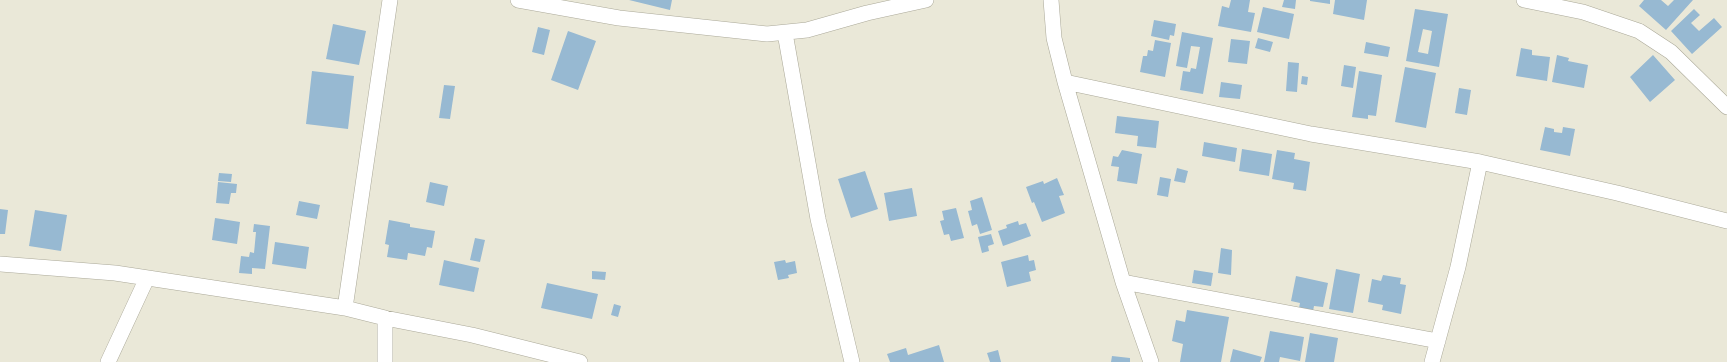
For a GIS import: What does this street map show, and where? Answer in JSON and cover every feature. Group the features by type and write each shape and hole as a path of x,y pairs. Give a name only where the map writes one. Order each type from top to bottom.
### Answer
{"street":[{"path":"345,308 390,0"},
{"path":"518,0 619,18 767,34 807,30 867,13 926,0"},
{"path":"1051,0 1054,38 1065,82 1123,282 1151,362"},
{"path":"1524,0 1584,6 1639,31 1671,52 1727,107"},
{"path":"785,32 818,219 852,362"},
{"path":"1065,82 1311,134 1480,162 1618,193 1727,221"},
{"path":"1432,362 1458,267 1480,162"},
{"path":"0,264 79,269 345,308 385,318 472,335 580,362"},
{"path":"108,362 147,278"},
{"path":"1123,282 1438,341"},
{"path":"385,318 385,362"}],"building":[{"path":"629,0 672,0 670,10"},
{"path":"1231,0 1250,0 1248,12 1255,13 1251,32 1218,26 1222,6 1229,8"},
{"path":"1284,0 1296,0 1295,9 1282,7"},
{"path":"1330,0 1330,4 1310,1"},
{"path":"1335,0 1367,0 1364,20 1333,14"},
{"path":"1644,0 1661,0 1668,6 1674,0 1693,0 1666,30 1639,6"},
{"path":"1263,7 1294,14 1289,39 1257,32"},
{"path":"1415,9 1448,14 1439,67 1406,61","holes":["1423,29 1432,31 1428,54 1418,52"]},
{"path":"1694,9 1700,15 1691,23 1699,31 1714,18 1722,27 1692,54 1671,31"},
{"path":"1154,20 1176,24 1174,36 1170,35 1169,40 1151,36"},
{"path":"333,24 366,31 359,65 326,59"},
{"path":"538,27 550,30 544,55 532,52"},
{"path":"568,31 596,41 578,90 551,80"},
{"path":"1182,32 1213,38 1203,94 1180,90 1183,71 1190,72 1191,68 1196,69 1200,47 1191,46 1187,68 1176,66"},
{"path":"1258,38 1273,42 1270,52 1255,48"},
{"path":"1231,39 1250,41 1247,64 1228,62"},
{"path":"1155,40 1171,43 1165,77 1140,72 1143,56 1147,56 1148,50 1153,51"},
{"path":"1366,42 1390,47 1388,57 1364,53"},
{"path":"1521,48 1532,50 1532,55 1550,57 1547,81 1516,76"},
{"path":"1557,55 1569,58 1568,61 1588,65 1584,88 1552,82"},
{"path":"1653,55 1675,80 1650,102 1630,77"},
{"path":"1288,62 1299,63 1297,92 1286,91"},
{"path":"1344,65 1356,67 1353,88 1341,86"},
{"path":"1405,67 1436,73 1426,128 1395,122"},
{"path":"312,71 354,76 348,129 306,124"},
{"path":"1359,71 1382,75 1376,116 1368,115 1368,119 1352,117"},
{"path":"1302,76 1308,77 1307,85 1301,84"},
{"path":"1221,82 1242,85 1240,99 1219,97"},
{"path":"444,85 455,86 450,119 439,118"},
{"path":"1459,88 1471,90 1467,115 1455,113"},
{"path":"1117,116 1159,121 1156,148 1137,146 1138,136 1115,133"},
{"path":"1545,127 1554,129 1554,132 1562,133 1563,127 1575,129 1570,156 1540,150"},
{"path":"1204,142 1237,148 1235,162 1202,156"},
{"path":"1242,149 1272,154 1269,176 1239,171"},
{"path":"1122,150 1142,154 1137,184 1117,181 1119,167 1111,166 1113,156 1118,157"},
{"path":"1277,150 1295,153 1294,159 1310,162 1306,191 1293,189 1294,183 1272,179"},
{"path":"1177,168 1188,171 1185,183 1174,181"},
{"path":"865,171 878,209 851,218 838,179"},
{"path":"219,173 232,174 231,182 218,181"},
{"path":"1160,177 1171,179 1168,197 1157,195"},
{"path":"1057,178 1064,195 1059,196 1065,213 1042,222 1026,187 1043,181 1044,184"},
{"path":"218,182 237,184 236,193 231,193 229,204 216,203"},
{"path":"430,182 448,186 444,206 426,202"},
{"path":"912,188 917,216 889,221 884,193"},
{"path":"982,197 992,230 980,234 977,224 972,226 968,211 972,210 970,201"},
{"path":"299,201 320,205 317,219 296,215"},
{"path":"956,208 964,238 951,241 949,234 944,235 940,221 944,220 942,211"},
{"path":"0,209 8,210 5,234 0,234"},
{"path":"35,210 67,215 61,251 29,246"},
{"path":"215,218 240,222 237,244 212,240"},
{"path":"389,220 410,224 410,227 435,231 432,248 427,247 425,256 408,253 407,260 387,257 389,245 385,244"},
{"path":"1018,221 1019,225 1026,223 1031,236 1003,246 998,231 1007,228 1006,225"},
{"path":"254,224 270,226 265,269 252,268 252,274 239,273 241,256 249,257 250,252 254,253 256,232 253,232"},
{"path":"991,234 994,244 988,246 989,251 982,253 978,237"},
{"path":"475,238 485,240 480,262 470,260"},
{"path":"275,242 309,247 306,269 272,264"},
{"path":"1221,248 1232,250 1231,275 1218,273"},
{"path":"1028,255 1029,261 1034,260 1036,270 1029,272 1031,281 1007,287 1001,262"},
{"path":"444,260 479,268 474,292 439,285"},
{"path":"785,260 786,263 795,261 797,273 788,275 789,278 778,280 774,262"},
{"path":"1336,269 1360,274 1353,313 1329,309"},
{"path":"1194,270 1213,273 1211,286 1192,283"},
{"path":"592,271 606,272 605,280 592,279"},
{"path":"1383,275 1401,278 1400,284 1406,285 1401,314 1382,310 1383,305 1368,302 1372,279 1381,281"},
{"path":"1296,276 1328,283 1323,307 1314,306 1313,311 1299,308 1300,303 1291,301"},
{"path":"547,283 598,294 592,319 541,308"},
{"path":"614,304 621,306 618,317 611,315"},
{"path":"1187,310 1229,317 1221,362 1180,362 1183,344 1172,341 1176,320 1185,322"},
{"path":"1270,331 1304,337 1300,361 1280,357 1279,362 1264,362"},
{"path":"1310,333 1338,338 1334,362 1305,362"},
{"path":"939,345 944,362 890,362 887,354 906,348 908,355"},
{"path":"1233,349 1262,357 1260,362 1230,362"},
{"path":"998,350 1001,362 990,362 987,353"},
{"path":"1112,356 1130,358 1130,362 1111,362"}]}
